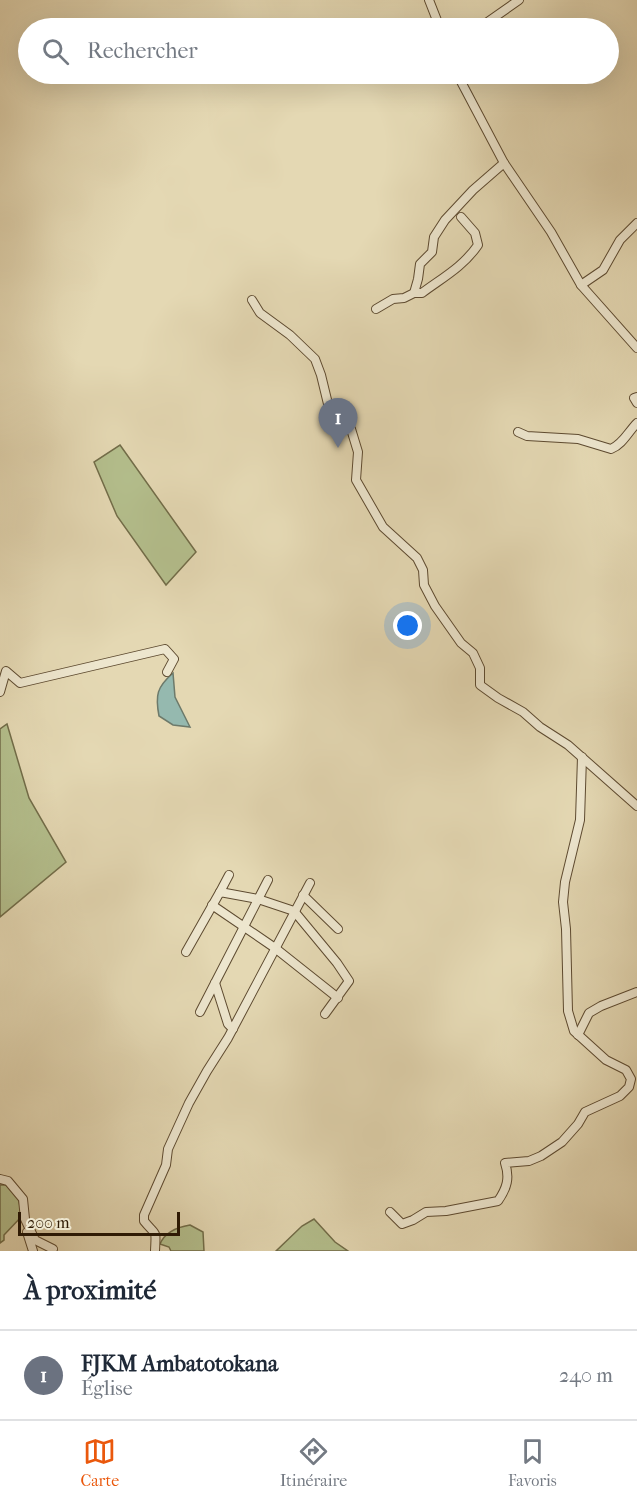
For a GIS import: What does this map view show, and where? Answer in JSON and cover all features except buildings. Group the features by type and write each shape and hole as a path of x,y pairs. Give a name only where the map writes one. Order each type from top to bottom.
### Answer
{"street":[{"path":"429,0 436,18"},
{"path":"493,18 519,0"},
{"path":"462,84 504,163 551,232 581,285 637,348"},
{"path":"414,293 420,264 432,252 434,237 445,220 473,190 504,163"},
{"path":"376,309 393,299 404,298 414,293 422,294 468,260 478,245 475,233 461,217"},
{"path":"581,285 603,270 620,240 637,223"},
{"path":"252,300 260,313 290,335 315,359 329,408 351,429 358,452 356,480 383,527 417,558 423,570 424,585 435,606 461,643 473,653 480,668 480,685 523,712 540,727 557,736 637,806"},
{"path":"637,397 634,398 637,403"},
{"path":"518,432 527,436 578,439 611,449 621,443 637,423"},
{"path":"0,692 6,671 20,682 165,649 174,659 167,672"},
{"path":"390,1212 402,1224 426,1212 446,1211 498,1201 505,1191 509,1175 504,1163 529,1161 541,1156 562,1142 578,1125 585,1112 620,1096 629,1087 631,1079 626,1070 606,1060 574,1031 567,1011 566,929 563,902 580,820 582,757"},
{"path":"186,952 230,875"},
{"path":"200,1012 268,880"},
{"path":"155,1251 156,1233 144,1221 144,1215 166,1165 168,1149 189,1103 233,1029 310,883"},
{"path":"220,892 258,899 294,911 349,981 325,1014"},
{"path":"303,895 338,929"},
{"path":"212,905 275,948 338,998"},
{"path":"215,983 228,1024 233,1029"},
{"path":"578,1035 589,1013 637,992"},
{"path":"0,1179 8,1181 23,1199 25,1219 33,1251"},
{"path":"25,1219 35,1240 53,1249"}],"green space":[{"path":"120,445 196,552 166,585 117,516 94,462"},
{"path":"7,724 29,798 66,862 0,917 0,729"},
{"path":"0,1185 6,1185 18,1196 22,1216 4,1235 4,1240 0,1243"},
{"path":"314,1219 335,1242 348,1251 276,1251 302,1226"},
{"path":"190,1225 203,1232 204,1251 171,1251 169,1247 160,1244 172,1231"}],"water":[{"path":"173,673 175,697 190,727 173,725 159,716 158,692"}],"place":[{"name":"FJKM Ambatotokana","path":"338,448"}]}
